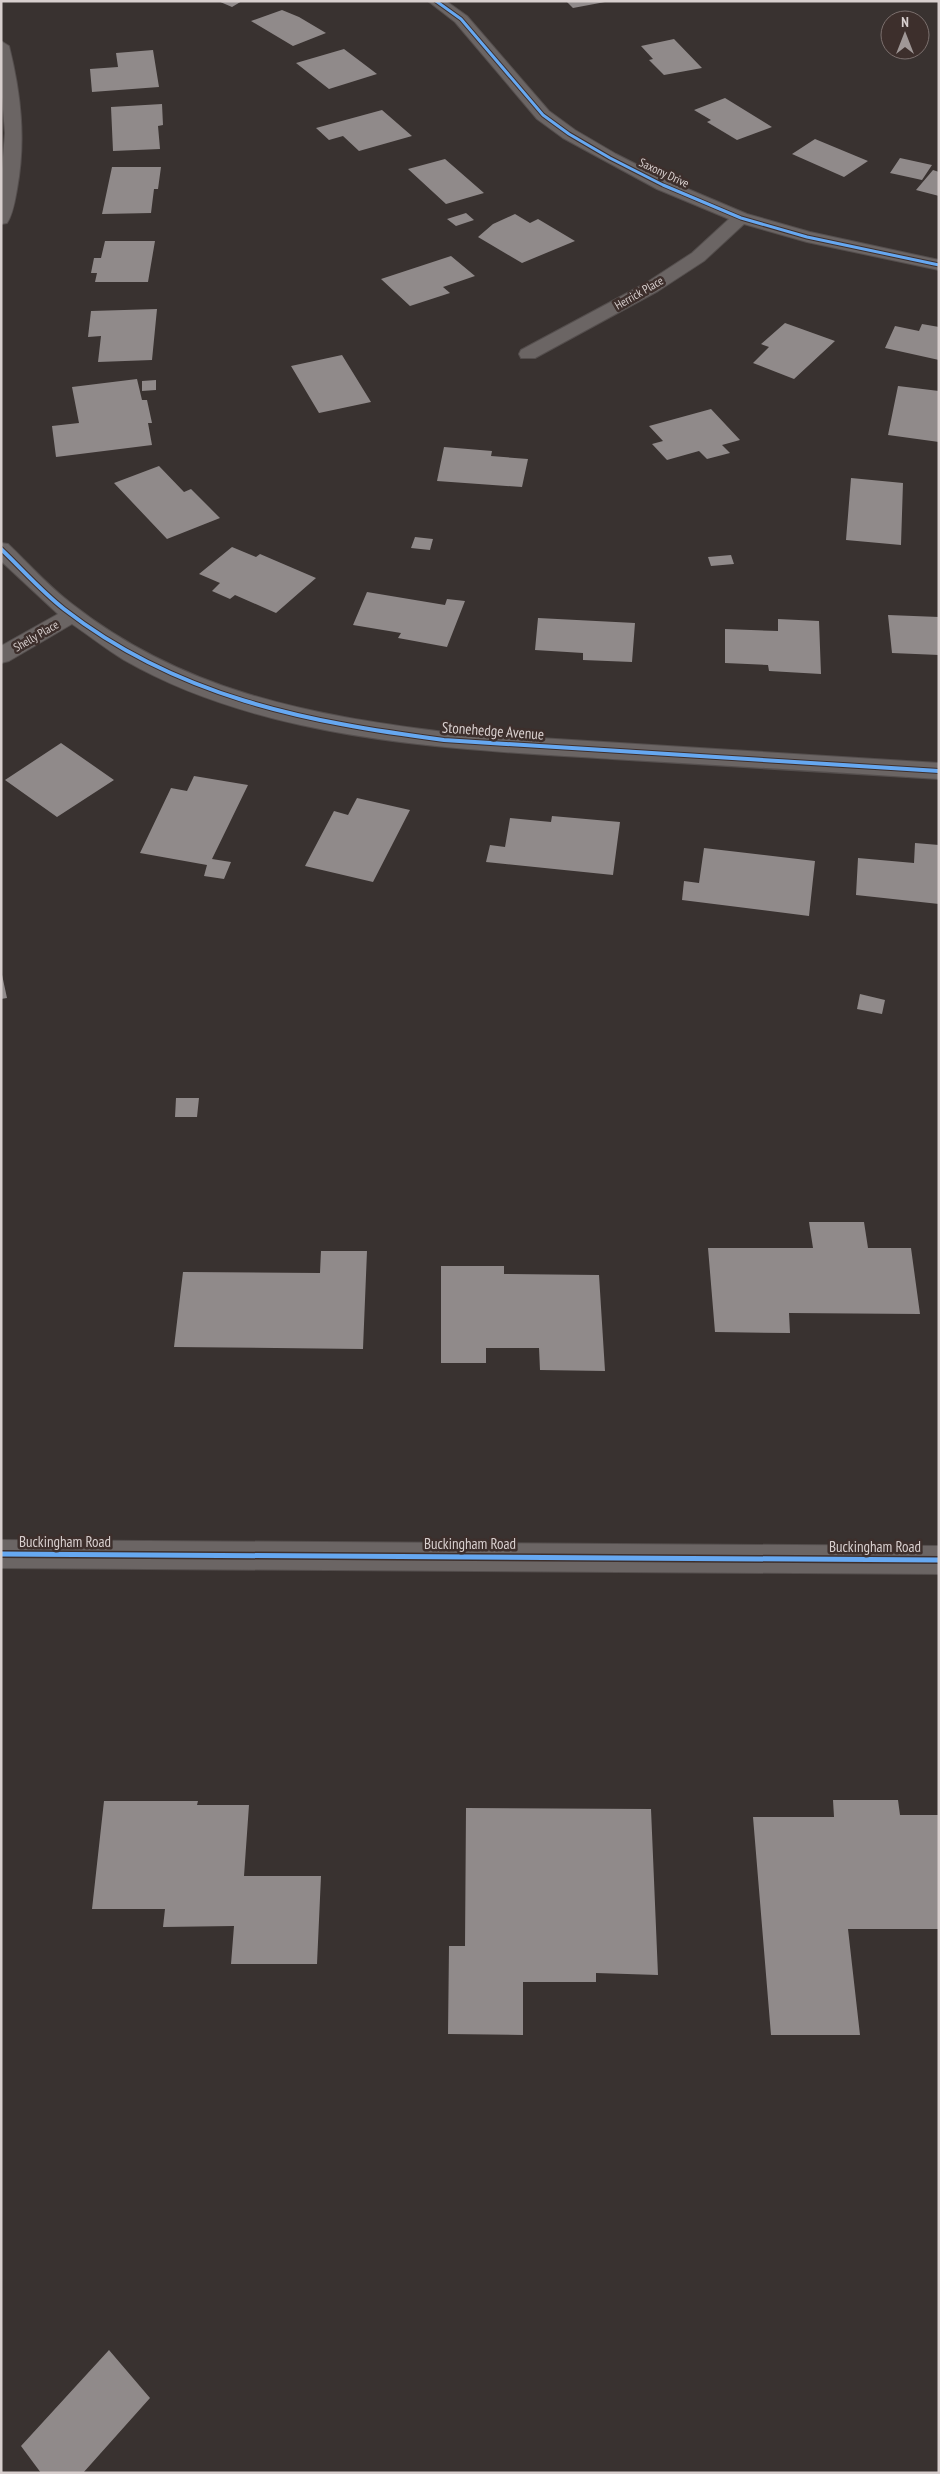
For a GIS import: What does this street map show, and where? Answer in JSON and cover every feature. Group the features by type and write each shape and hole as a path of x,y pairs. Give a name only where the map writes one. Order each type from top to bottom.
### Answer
{"street":[{"name":"Saxony Drive","path":"436,1 461,19 543,115 569,134 663,185 741,218 808,237 939,266"},
{"path":"1,46 10,82 15,155 9,191 1,219"},
{"name":"Herrick Place","path":"528,354 652,287 698,257 741,218"},
{"name":"Stonehedge Avenue","path":"1,550 19,570 71,616 116,648 159,670 211,691 284,714 372,732 464,743 939,771"},
{"name":"Shelly Place","path":"1,656 71,616"},
{"name":"Buckingham Road","path":"1,1554 939,1560"}],"building":[{"path":"218,1 242,1 232,7"},
{"path":"566,1 605,1 605,2 573,8"},
{"path":"282,10 299,17 326,33 293,46 251,21"},
{"path":"674,39 702,68 664,75 649,60 653,59 641,46"},
{"path":"344,49 377,74 329,89 296,63"},
{"path":"153,50 159,87 92,92 90,69 118,67 116,53"},
{"path":"725,98 772,127 737,140 707,122 711,120 694,110"},
{"path":"162,104 163,125 158,126 160,149 113,151 111,107"},
{"path":"382,110 412,136 359,151 343,136 329,140 316,128"},
{"path":"815,139 868,161 844,177 792,154"},
{"path":"900,158 932,165 922,180 890,173"},
{"path":"445,159 484,193 446,204 408,169"},
{"path":"112,167 161,167 158,189 154,189 151,213 102,214"},
{"path":"933,170 939,172 939,196 916,190"},
{"path":"466,213 474,220 456,226 447,219"},
{"path":"515,214 530,223 538,219 575,241 522,263 478,237 493,224"},
{"path":"105,241 155,241 148,282 95,282 97,273 91,273 94,258 101,258"},
{"path":"451,256 475,276 443,287 450,293 410,306 381,279"},
{"path":"157,309 152,360 98,362 101,336 88,337 91,311"},
{"path":"785,323 835,341 794,379 753,363 769,347 761,344"},
{"path":"922,324 939,327 939,360 885,348 895,326 919,331"},
{"path":"342,355 371,402 319,413 291,366"},
{"path":"137,379 142,400 147,400 152,423 148,423 152,445 56,457 52,426 79,423 72,387"},
{"path":"156,380 156,390 142,391 142,381"},
{"path":"898,386 939,391 939,442 888,435"},
{"path":"711,409 740,440 722,445 730,453 707,459 699,451 667,460 652,444 663,441 649,426"},
{"path":"444,447 492,451 491,456 528,459 522,487 437,481"},
{"path":"159,466 184,492 191,489 220,518 167,539 114,483"},
{"path":"851,478 903,483 901,545 846,540"},
{"path":"415,537 433,539 430,550 411,548"},
{"path":"232,547 256,557 260,554 316,578 276,613 235,595 230,599 212,591 220,583 199,574"},
{"path":"731,555 734,564 711,566 708,557"},
{"path":"367,592 445,605 447,599 465,601 447,647 398,638 401,633 353,625"},
{"path":"888,615 939,617 939,655 892,653"},
{"path":"538,618 635,623 632,662 583,660 583,653 535,650"},
{"path":"778,619 819,621 821,674 769,671 768,665 725,663 725,629 778,631"},
{"path":"61,743 114,780 57,817 5,780"},
{"path":"194,776 248,785 212,859 231,862 224,879 204,876 207,865 140,853 171,788 187,791"},
{"path":"357,798 410,810 373,882 305,866 334,811 348,815"},
{"path":"552,816 620,822 613,875 486,862 490,845 505,847 510,818 551,822"},
{"path":"915,843 939,845 939,904 856,895 858,858 914,863"},
{"path":"704,848 815,861 809,916 682,900 684,881 699,883"},
{"path":"1,970 7,998 1,999"},
{"path":"860,994 885,1000 882,1014 857,1009"},
{"path":"176,1098 199,1098 197,1117 175,1117"},
{"path":"809,1222 864,1222 868,1248 911,1248 920,1314 789,1313 790,1333 715,1332 708,1248 813,1248"},
{"path":"321,1251 367,1251 363,1349 174,1347 183,1272 320,1273"},
{"path":"441,1266 504,1266 504,1274 599,1275 605,1371 540,1370 539,1348 486,1348 486,1363 441,1363"},
{"path":"833,1800 898,1800 900,1815 939,1815 939,1929 848,1929 860,2035 771,2035 753,1817 834,1817"},
{"path":"104,1801 198,1801 197,1805 249,1805 244,1876 321,1876 317,1964 231,1964 234,1926 163,1927 165,1909 92,1909"},
{"path":"466,1808 651,1809 658,1975 596,1973 596,1982 523,1982 523,2035 448,2034 449,1946 465,1946"},
{"path":"109,2350 150,2398 83,2473 41,2473 21,2446"}],"cycle path":[{"path":"436,1 461,19 543,115 569,134 610,158 663,185 741,218 807,237 939,265"},
{"path":"1,549 64,609 132,655 206,689 282,713 362,729 444,740 939,771"},
{"path":"1,1554 939,1560"}]}
